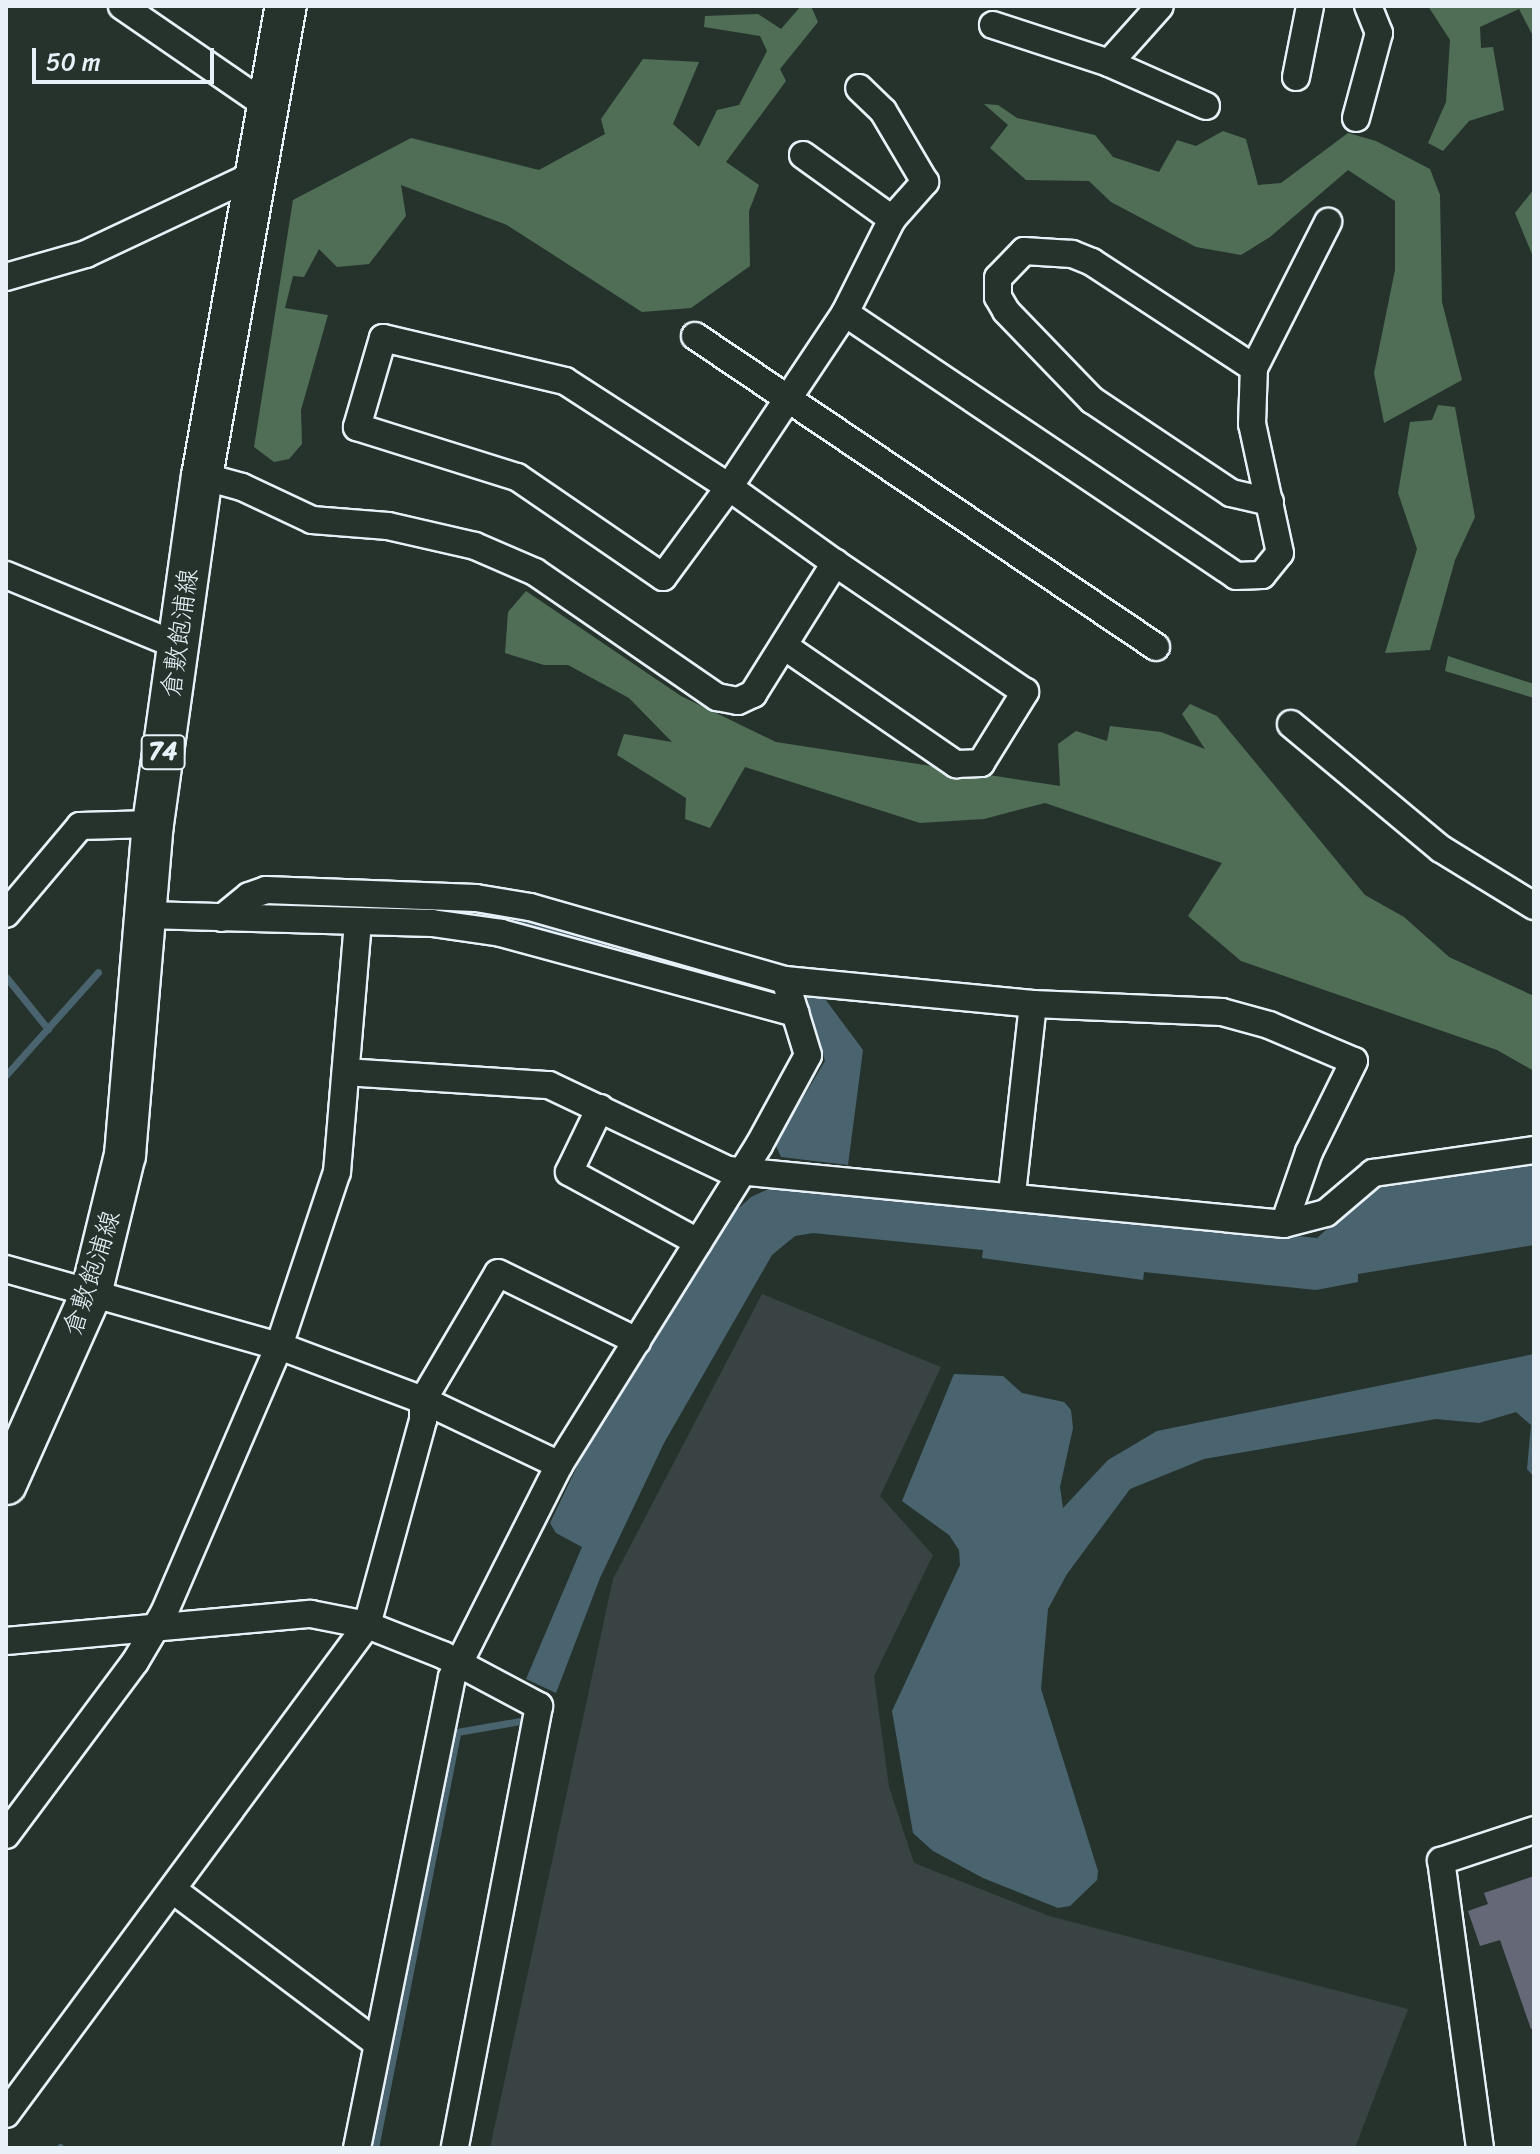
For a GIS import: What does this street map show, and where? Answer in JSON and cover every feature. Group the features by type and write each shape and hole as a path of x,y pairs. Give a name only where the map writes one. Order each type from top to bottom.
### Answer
{"main road":[{"name":"倉敷飽浦線","path":"6,1484 91,1294 125,1155 153,824 202,476 286,6"}],"street":[{"path":"122,6 269,107"},
{"path":"1109,63 1160,6"},
{"path":"1296,77 1310,6"},
{"path":"1356,118 1379,33 1368,6"},
{"path":"993,25 1109,63 1206,106"},
{"path":"784,646 956,764 981,763 1025,692 729,487 565,381 383,338 357,427 517,477 663,577 729,487 845,313 892,219 925,182 883,111 859,88"},
{"path":"803,155 892,219"},
{"path":"6,277 86,254 258,173"},
{"path":"845,313 1236,576 1262,575 1280,553 1252,424 1254,368 1328,222"},
{"path":"1254,368 1092,262 1072,254 1024,251 998,278 998,297 1006,311 1092,400 1231,493 1270,502"},
{"path":"695,336 1156,647"},
{"path":"202,476 242,487 312,520 388,526 475,546 535,572 727,701 753,694 835,563"},
{"path":"6,575 178,646"},
{"path":"1291,724 1441,849 1534,906"},
{"path":"6,914 80,826 153,824"},
{"path":"222,918 249,896 266,890 476,898 530,907 790,996"},
{"path":"146,915 358,924 432,923 501,933 790,996 1222,1012 1269,1025 1354,1061 1309,1152 1284,1224"},
{"path":"6,1835 153,1631 279,1346 337,1172 358,924"},
{"path":"357,2148 458,1662 559,1465 742,1171 808,1055 790,996"},
{"path":"1012,1194 1033,1004"},
{"path":"346,1072 549,1085 728,1170 1012,1194 1284,1224 1326,1213 1373,1173 1534,1150"},
{"path":"600,1108 569,1172 698,1242"},
{"path":"6,1269 279,1346 423,1400 559,1465"},
{"path":"6,2114 367,1625 423,1420 423,1400 498,1273 637,1341"},
{"path":"6,1641 153,1631 311,1614 367,1625 458,1662 530,1700 455,2148"},
{"path":"1480,2148 1441,1861 1534,1830"},
{"path":"173,1890 377,2043"}],"shaded area":[{"path":"762,1294 941,1367 880,1496 933,1555 874,1676 889,1787 914,1863 1049,1916 1408,2009 1355,2148 490,2148 613,1579"}],"green space":[{"path":"801,6 811,6 818,22 780,69 786,81 726,162 759,185 749,211 750,266 691,308 642,312 507,225 401,185 406,216 369,264 337,267 319,249 304,277 293,276 285,308 328,315 301,410 302,444 289,459 274,462 254,447 293,200 411,138 539,170 605,134 601,119 643,59 699,62 673,124 699,147 717,110 739,105 767,51 760,36 704,27 705,16 758,14 781,29"},
{"path":"1428,6 1534,6 1534,38 1519,9 1480,27 1481,48 1493,47 1504,110 1469,121 1443,151 1428,143 1446,102 1450,40"},
{"path":"984,104 998,105 1017,118 1095,135 1113,157 1159,172 1177,140 1196,146 1223,131 1246,139 1258,185 1281,183 1348,133 1376,141 1430,169 1440,195 1442,302 1462,380 1384,423 1374,373 1395,270 1395,201 1348,170 1270,237 1241,255 1196,247 1111,202 1089,181 1026,180 990,148 1008,125"},
{"path":"1534,189 1534,259 1515,213"},
{"path":"1438,405 1455,407 1475,517 1455,560 1430,650 1385,653 1417,549 1398,493 1410,422 1432,420"},
{"path":"526,591 681,696 776,742 1060,786 1058,744 1076,731 1107,741 1110,726 1161,732 1205,749 1182,714 1190,704 1217,716 1365,895 1404,917 1449,957 1534,996 1534,1071 1497,1050 1241,961 1188,916 1222,863 1045,803 984,819 920,823 745,767 710,828 685,819 686,798 617,755 624,734 672,742 629,698 568,665 544,665 505,653 508,612"},
{"path":"1448,656 1534,684 1534,698 1445,671"}],"water":[{"path":"806,994 825,999 863,1050 848,1165 781,1157 775,1144 825,1061"},
{"path":"1534,1161 1534,1245 1358,1274 1358,1282 1316,1290 1144,1272 1143,1280 982,1258 983,1250 813,1233 795,1236 772,1255 664,1443 600,1578 556,1693 526,1679 582,1547 556,1533 550,1523 582,1456 729,1217 751,1197 775,1186 790,1186 1317,1238 1382,1180"},
{"path":"1534,1354 1534,1477 1527,1469 1531,1425 1516,1412 1479,1423 1436,1419 1204,1459 1130,1489 1067,1574 1048,1609 1041,1689 1098,1871 1097,1880 1070,1906 1058,1908 983,1878 933,1851 913,1833 892,1711 960,1565 959,1550 949,1535 902,1501 954,1374 1003,1376 1022,1393 1064,1402 1071,1410 1073,1428 1060,1487 1063,1508 1108,1460 1157,1431"}],"building":[{"path":"1534,1876 1534,2029 1531,2029 1500,1940 1480,1946 1468,1911 1488,1904 1484,1893"}],"waterway":[{"path":"332,907 380,907"},
{"path":"416,908 528,924 785,995"},
{"path":"6,1075 98,972"},
{"path":"6,977 48,1029"},
{"path":"375,2148 457,1732 520,1721"}]}
